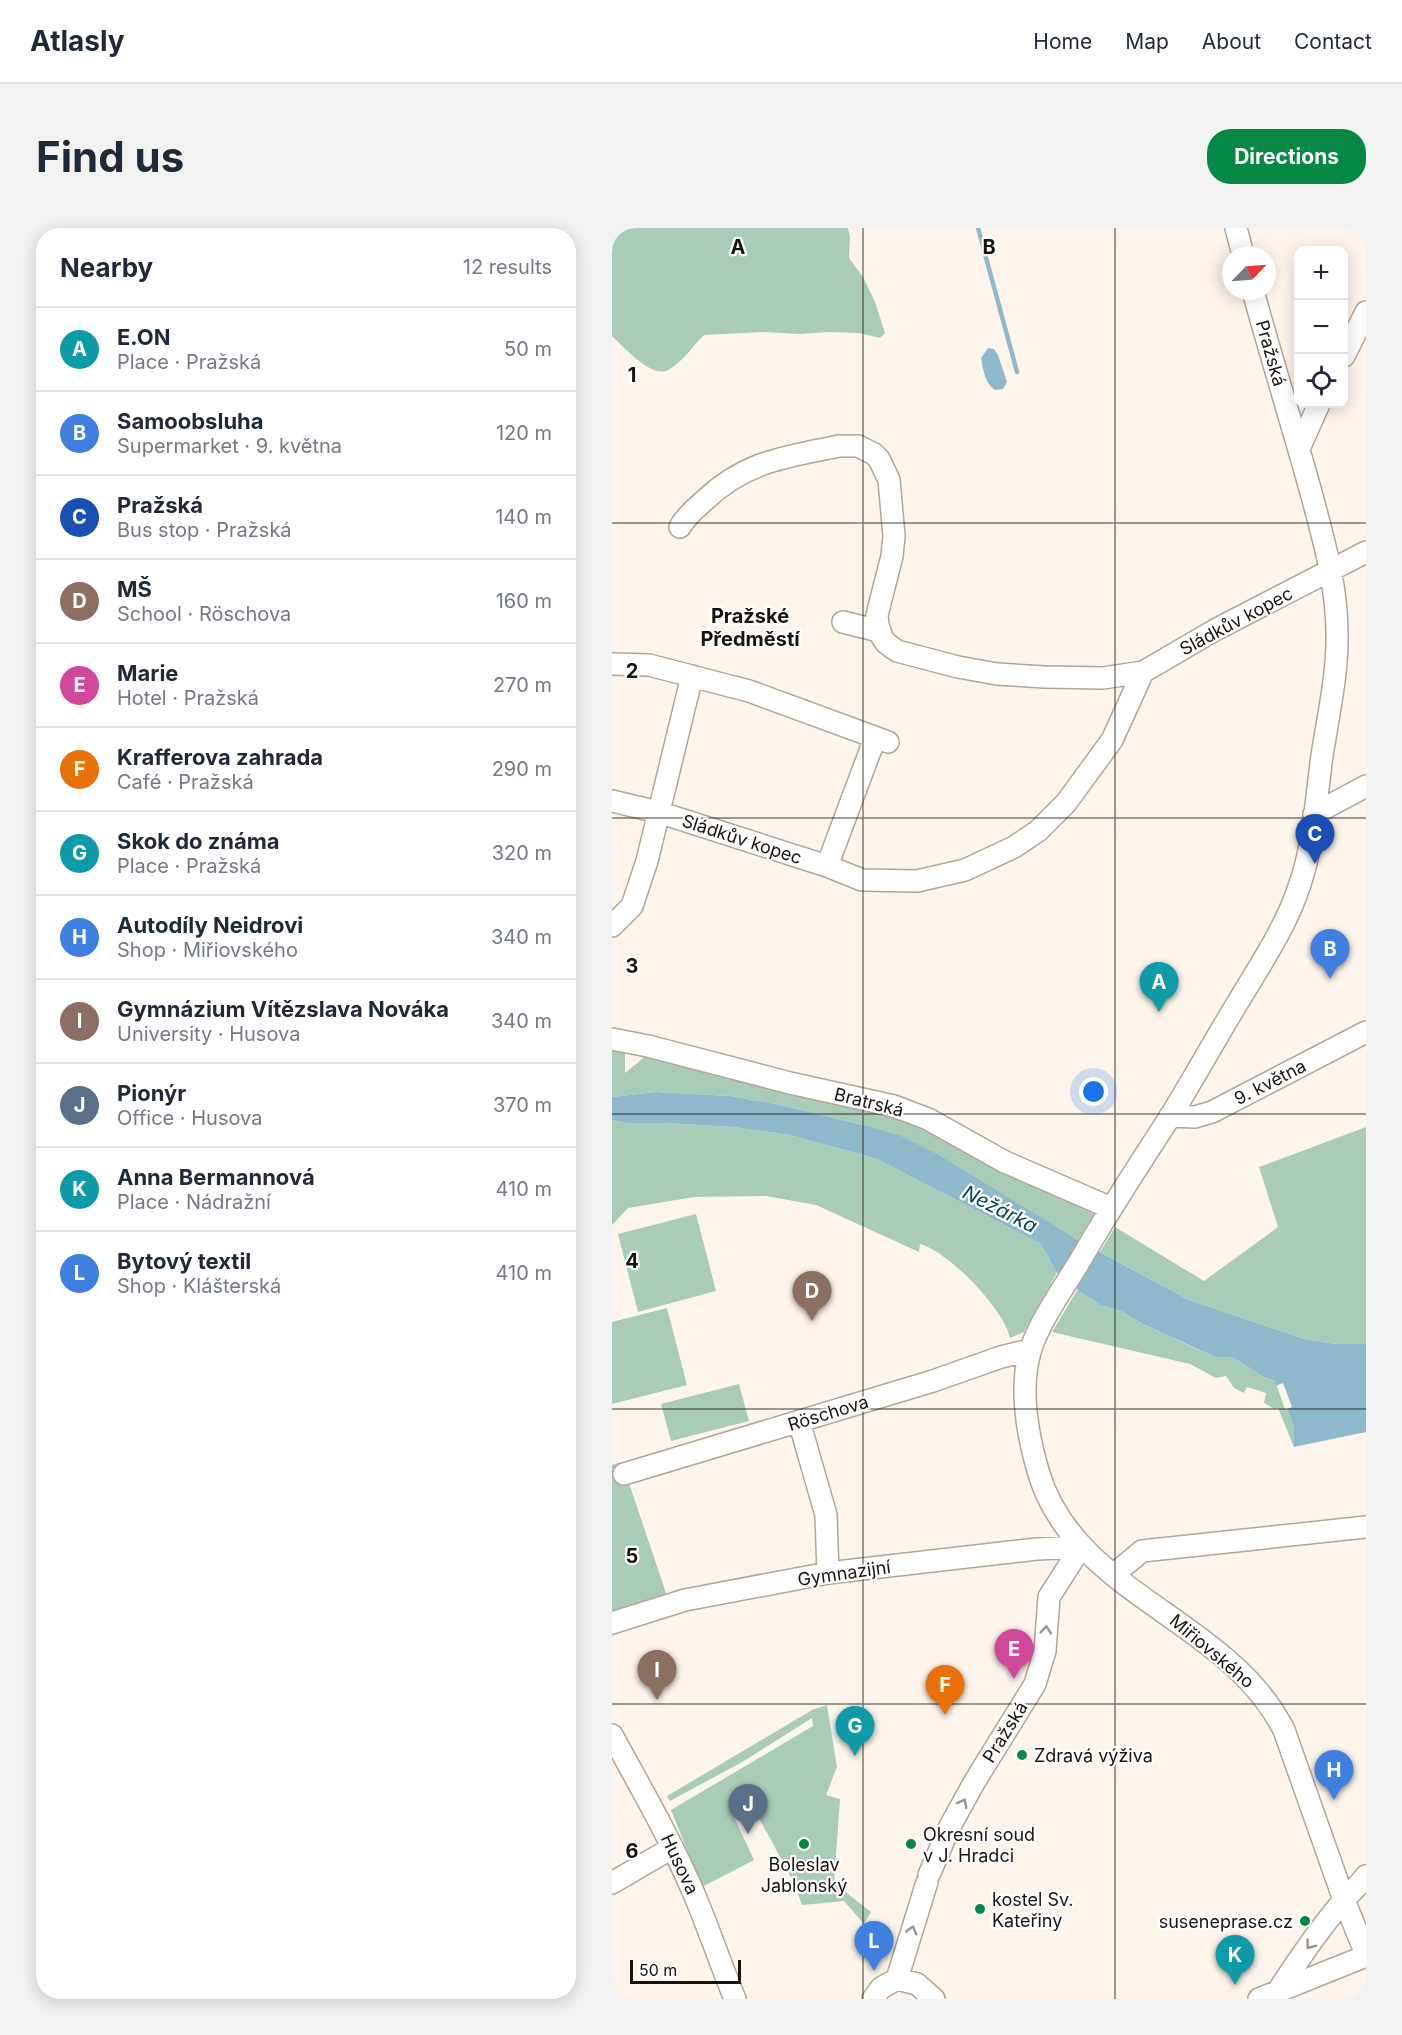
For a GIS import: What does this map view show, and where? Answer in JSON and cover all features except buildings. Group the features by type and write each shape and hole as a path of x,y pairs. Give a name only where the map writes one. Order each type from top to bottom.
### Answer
{"street":[{"path":"1236,228 1241,246"},
{"name":"Pražská","path":"1030,1350 1108,1212 1170,1116 1292,908 1301,881 1314,814 1336,657 1337,632 1328,555 1256,300"},
{"path":"1345,354 1366,312"},
{"path":"1299,449 1317,408"},
{"path":"680,527 690,513 717,489 736,475 756,465 839,446 848,445 867,449 879,459 885,470 892,495 893,548 877,615 879,631"},
{"name":"Sládkův kopec","path":"843,621 879,631 886,643 897,651 943,663 997,674 1103,678 1143,672 1215,630 1366,552"},
{"name":"Sládkův kopec","path":"612,664 649,665 749,691 881,740 827,866"},
{"name":"Sládkův kopec","path":"612,801 658,812 827,866 862,880 917,881 965,870 1014,847 1038,831 1066,802 1112,740 1143,672"},
{"name":"Sládkův kopec","path":"612,926 632,906 647,861 692,676"},
{"path":"1314,814 1366,786"},
{"name":"9. května","path":"1170,1116 1196,1117 1212,1112 1366,1032"},
{"name":"Bratrská","path":"612,1039 894,1106 928,1119 1005,1162 1108,1212"},
{"path":"1030,1350 1026,1375 1026,1398 1039,1473 1061,1521 1081,1547"},
{"name":"Röschova","path":"624,1474 1030,1350"},
{"path":"799,1421 826,1515 828,1574"},
{"path":"1113,1575 1142,1551 1366,1527"},
{"name":"Pražská","path":"897,1979 928,1878 950,1828 975,1781 1035,1683 1044,1652 1049,1597 1081,1547"},
{"name":"Gymnazijní","path":"612,1623 685,1600 828,1574 1037,1549 1081,1547"},
{"name":"Miřiovského","path":"1081,1547 1113,1575 1226,1657 1260,1690 1274,1710 1284,1730 1366,1955"},
{"name":"Husova","path":"612,1735 656,1814 695,1896 735,1999"},
{"path":"612,1882 672,1848"},
{"path":"1268,1995 1293,1967 1344,1899 1366,1876"},
{"path":"1268,1995 1366,1955"},
{"path":"873,1999 881,1988 897,1979 917,1984 934,1999"}],"green space":[{"path":"612,228 848,228 849,258 863,277 875,302 885,333 880,338 859,333 829,332 704,335 684,358 670,369 663,371 647,367 612,336"},
{"path":"612,1048 625,1051 625,1073 647,1055 720,1073 726,1079 760,1084 872,1109 923,1126 1094,1214 1078,1240 863,1125 776,1104 730,1096 656,1092 612,1097"},
{"path":"612,1120 625,1123 733,1127 790,1135 877,1159 1041,1244 1057,1273 1024,1332 1010,1338 997,1312 974,1283 932,1249 920,1244 919,1252 816,1205 766,1196 694,1197 628,1208 612,1225"},
{"path":"1366,1127 1366,1344 1336,1344 1305,1339 1189,1300 1100,1252 1115,1227 1204,1281 1278,1227 1259,1167"},
{"path":"696,1214 716,1291 638,1312 618,1234"},
{"path":"1078,1289 1101,1305 1121,1311 1143,1324 1215,1357 1233,1357 1263,1377 1275,1381 1294,1427 1294,1447 1278,1408 1274,1409 1264,1403 1266,1393 1247,1387 1244,1393 1234,1388 1226,1376 1216,1378 1190,1364 1052,1332"},
{"path":"667,1308 687,1385 612,1404 612,1322"},
{"path":"739,1384 749,1421 671,1441 661,1404"},
{"path":"622,1462 670,1605 612,1623 612,1465"},
{"path":"827,1705 837,1767 826,1795 840,1799 834,1883 871,1912 864,1924 844,1901 802,1905 794,1883 752,1805 733,1815 754,1860 702,1887 671,1810 813,1726 812,1718 744,1761 670,1801 667,1796 812,1710"}],"water":[{"path":"988,348 994,349 998,355 1007,382 1003,389 995,390 985,376 981,358"},
{"name":"Nežárka","path":"656,1092 730,1096 776,1104 901,1136 937,1154 1081,1242 1189,1300 1305,1339 1336,1344 1366,1344 1366,1432 1294,1447 1294,1427 1287,1409 1292,1407 1283,1383 1276,1386 1275,1381 1263,1377 1233,1357 1215,1357 1143,1324 1121,1311 1101,1305 1057,1273 1041,1244 877,1159 790,1135 733,1127 625,1123 612,1120 612,1097"}],"waterway":[{"path":"978,228 1017,372"}],"place":[{"name":"Pražská","path":"1315,864"},
{"name":"Samoobsluha","path":"1330,979"},
{"name":"E.ON","path":"1159,1012"},
{"name":"MŠ","path":"812,1321"},
{"name":"Marie","path":"1014,1679"},
{"name":"Gymnázium Vítězslava Nováka","path":"657,1700"},
{"name":"Krafferova zahrada","path":"945,1715"},
{"name":"Zdravá výživa","path":"1022,1755"},
{"name":"Skok do známa","path":"855,1756"},
{"name":"Autodíly Neidrovi","path":"1334,1800"},
{"name":"Pionýr","path":"748,1834"},
{"name":"Boleslav Jablonský","path":"804,1844"},
{"name":"Okresní soud v J. Hradci","path":"911,1844"},
{"name":"kostel Sv. Kateřiny","path":"980,1909"},
{"name":"suseneprase.cz","path":"1305,1921"},
{"name":"Bytový textil","path":"874,1971"},
{"name":"Anna Bermannová","path":"1235,1985"}],"district":[{"name":"Pražské Předměstí","path":"750,628"}]}
